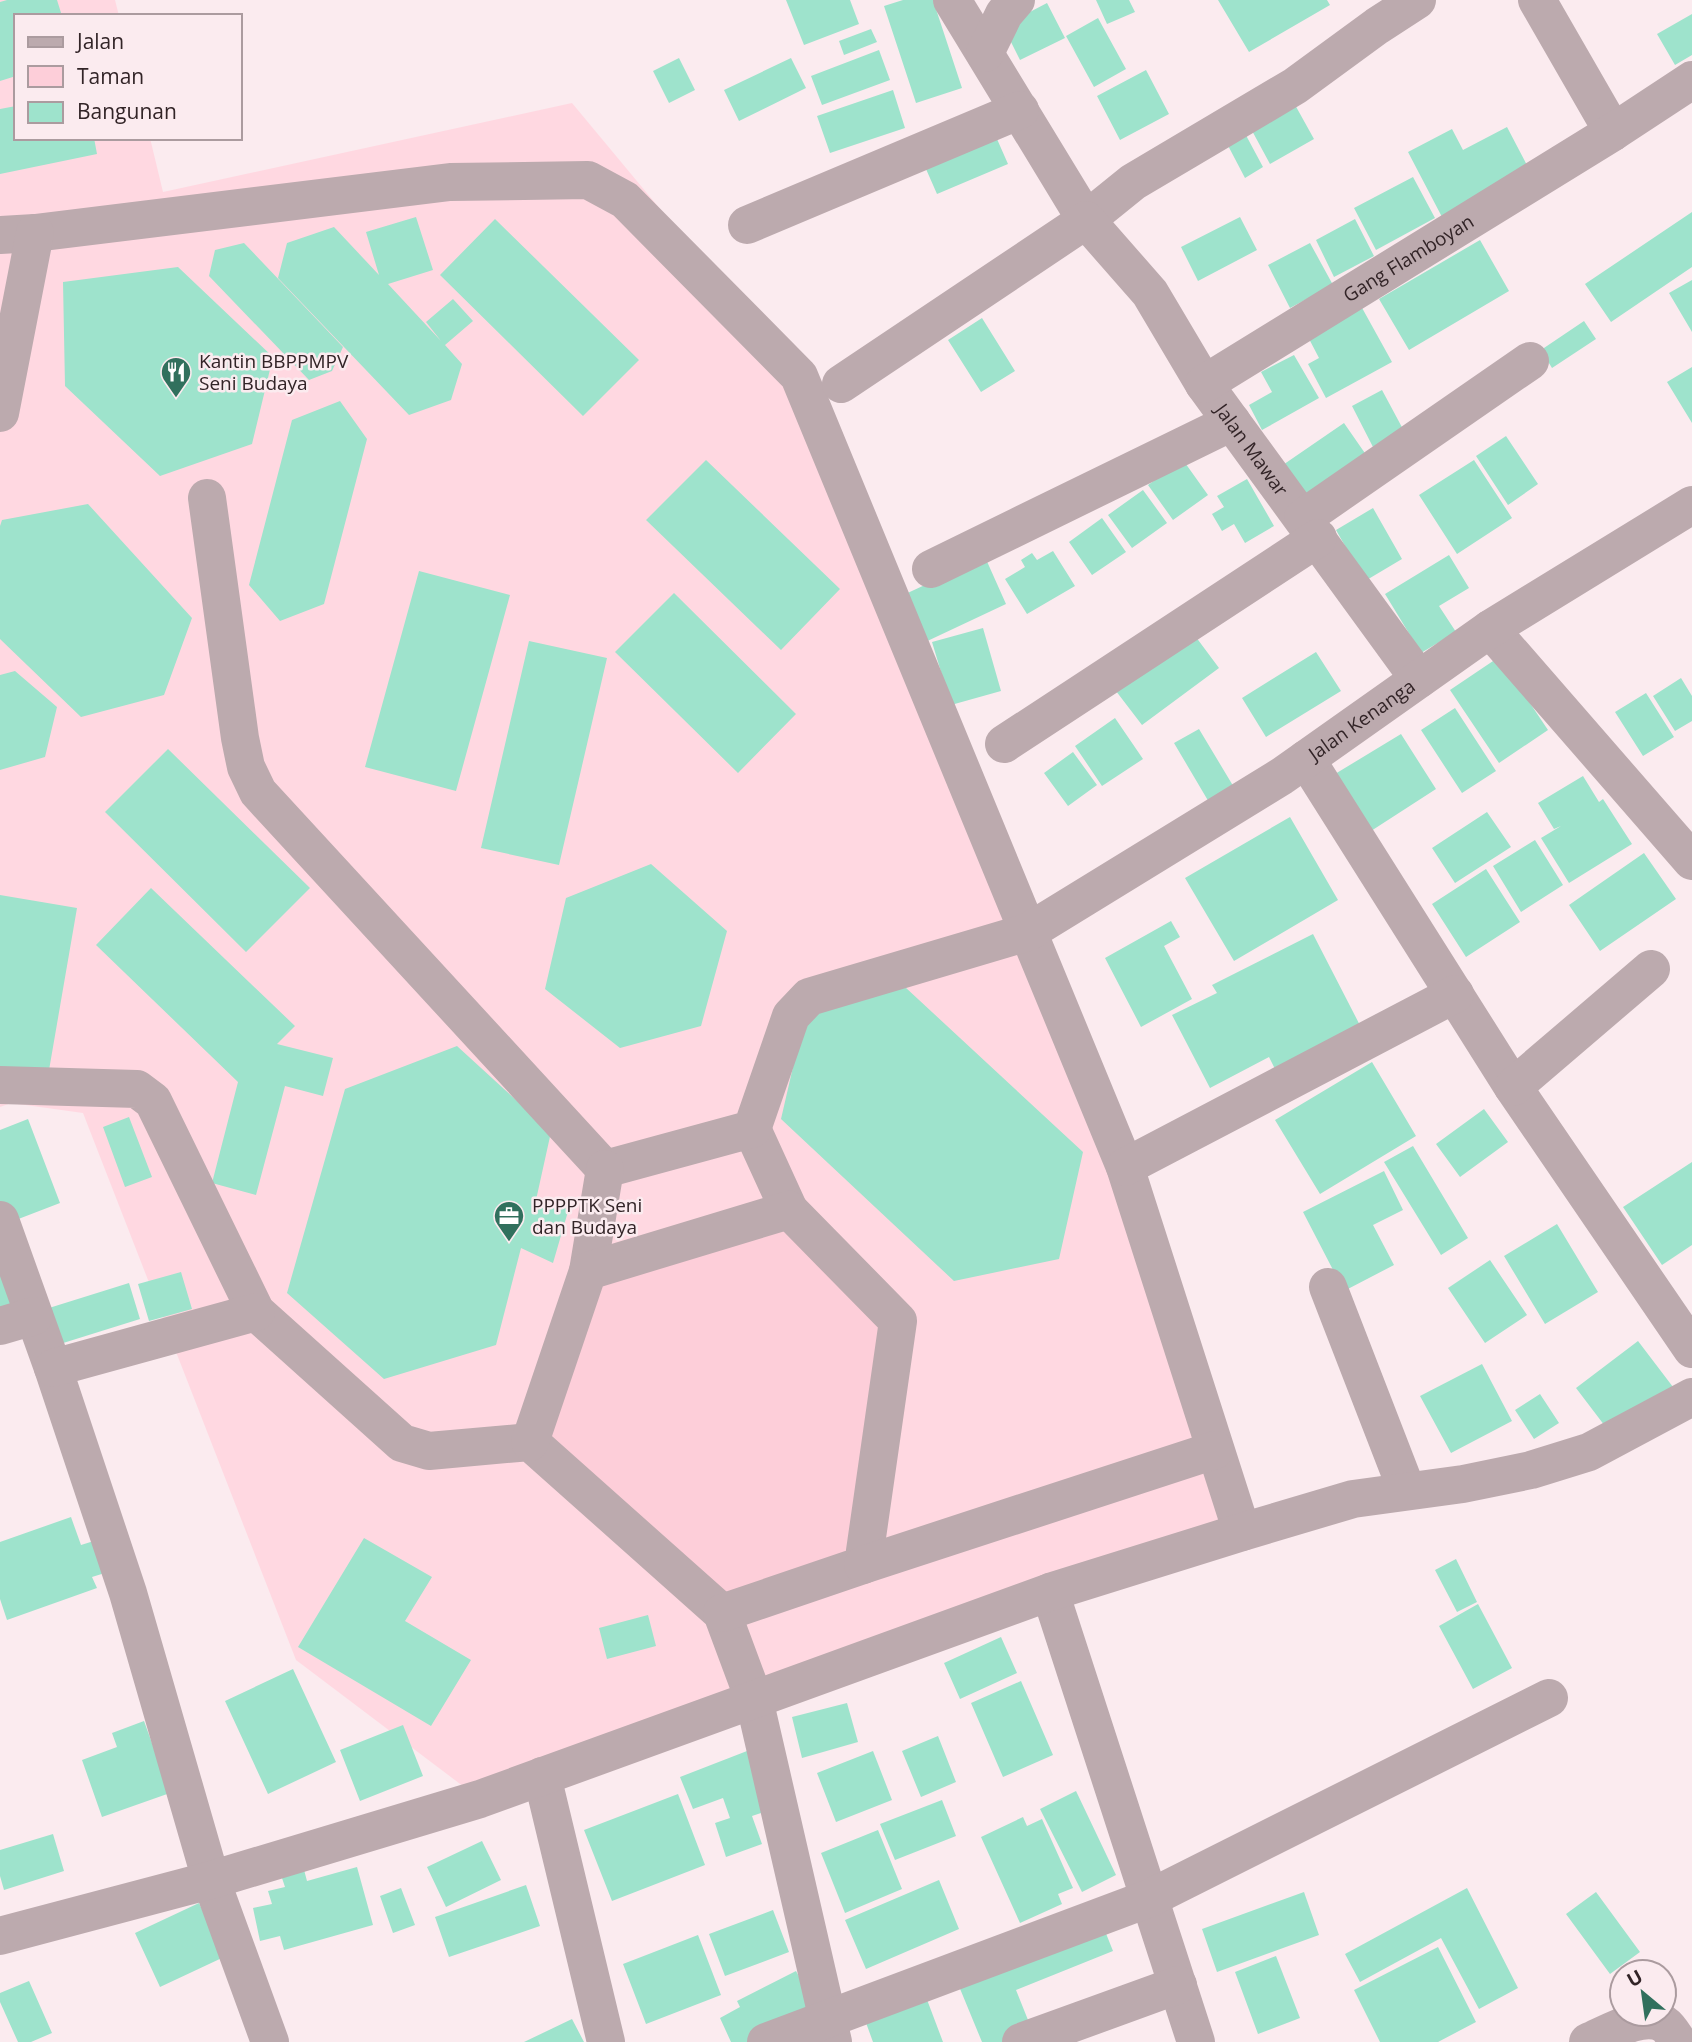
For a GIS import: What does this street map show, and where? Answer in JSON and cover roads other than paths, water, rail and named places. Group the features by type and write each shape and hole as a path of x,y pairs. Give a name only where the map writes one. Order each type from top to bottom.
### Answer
{"street":[{"name":"Jalan Mawar","path":"952,0 1086,220 1150,293 1204,384 1419,679"},
{"path":"985,54 1004,14 1016,0"},
{"path":"841,384 1086,220 1133,182 1295,86 1417,0"},
{"path":"1537,0 1613,132"},
{"name":"Gang Flamboyan","path":"1204,384 1613,132 1692,80"},
{"path":"747,225 1020,110"},
{"path":"0,413 17,234 450,182 588,180 625,201 799,376 1125,1167 1242,1532"},
{"path":"1004,744 1310,528 1530,360"},
{"path":"931,569 1232,422"},
{"path":"207,498 240,738 246,767 258,792 605,1169"},
{"name":"Jalan Kenanga","path":"752,1129 790,1016 809,997 1028,932 1306,759 1490,629 1692,505"},
{"path":"1490,629 1692,861"},
{"path":"1306,759 1513,1087 1692,1349"},
{"path":"1513,1087 1651,969"},
{"path":"1125,1167 1455,994"},
{"path":"0,1086 137,1088 153,1101 256,1312 402,1444 429,1451 530,1442 722,1613 754,1699 830,2031"},
{"path":"605,1169 752,1129 789,1210 898,1321 863,1565"},
{"path":"530,1442 589,1271 605,1169"},
{"path":"589,1271 789,1210"},
{"path":"0,1220 17,1321 53,1367 128,1593 211,1880 270,2042"},
{"path":"1328,1287 1407,1491"},
{"path":"53,1367 256,1312"},
{"path":"0,1936 211,1880 480,1798 1050,1592 1242,1532 1353,1499 1463,1484 1531,1470 1589,1452 1692,1397"},
{"path":"722,1613 1215,1450"},
{"path":"1050,1592 1196,2042"},
{"path":"766,2042 830,2031 1150,1898 1549,1698"},
{"path":"542,1776 606,2042"},
{"path":"1021,2042 1178,1985"},
{"path":"1592,2041 1652,2019 1667,2026 1678,2042"}],"place":[{"name":"Kantin BBPPMPV Seni Budaya","path":"176,399"},
{"name":"PPPPTK Seni dan Budaya","path":"509,1243"}]}
